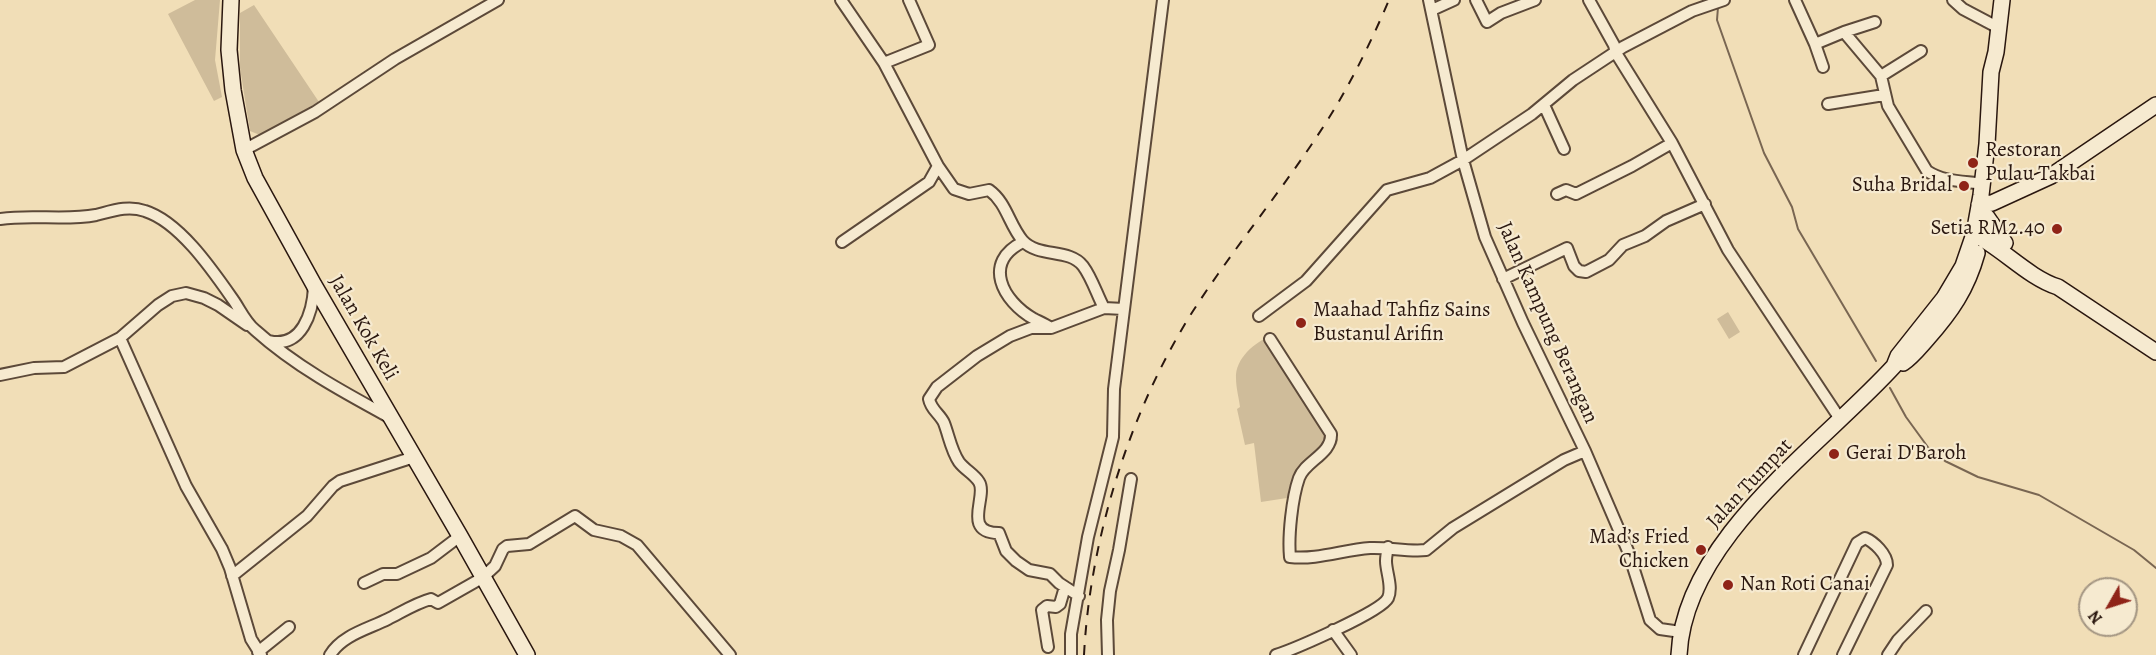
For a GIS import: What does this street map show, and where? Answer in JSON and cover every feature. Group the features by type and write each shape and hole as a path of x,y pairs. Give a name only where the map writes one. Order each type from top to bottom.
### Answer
{"main road":[{"name":"Jalan Kok Keli","path":"231,0 229,50 233,90 244,150 267,203 527,655"},
{"name":"Jalan Tumpat","path":"1983,217 1991,72 1996,52 2002,0"},
{"name":"Jalan Tumpat","path":"1679,655 1681,632 1687,610 1699,582 1720,546 1746,514 1840,419 1894,366 1905,362 1941,324 1957,302 1983,217 2001,72 1996,52"},
{"path":"1983,217 2000,197 2022,190 2051,176 2156,105"},
{"path":"1968,265 1977,183 1987,144"},
{"path":"1983,217 2019,196 2022,190"},
{"path":"1983,217 2006,249 2046,283 2058,287 2156,352"},
{"path":"1983,217 2006,249"},
{"path":"1968,265 2006,249"}],"street":[{"path":"244,150 315,112 394,59 498,0"},
{"path":"841,0 884,63 938,166 954,189 969,194 989,190 995,194 1023,242 1044,253 1070,257 1083,266 1104,308"},
{"path":"884,63 929,45 909,0"},
{"path":"1071,655 1071,634 1088,537 1113,437 1114,389 1163,0"},
{"path":"1430,5 1454,0"},
{"path":"1476,0 1487,22 1502,13 1535,0"},
{"path":"1589,0 1614,45 1616,53 1672,143 1728,250 1840,419"},
{"path":"1259,316 1306,281 1387,190 1430,178 1462,160 1544,105 1573,80 1616,53 1656,29 1724,0"},
{"path":"1795,0 1823,67"},
{"path":"1953,0 1963,9 1999,28"},
{"name":"Jalan Kampung Berangan","path":"1430,5 1462,160 1479,220 1503,279 1585,452 1628,551 1650,620 1660,629 1681,632"},
{"path":"1815,44 1875,22"},
{"path":"1844,32 1881,76 1884,95 1898,124 1927,171 1943,179 1977,183"},
{"path":"1881,76 1921,51"},
{"path":"1828,104 1884,95"},
{"path":"1544,105 1564,149"},
{"path":"1557,194 1566,190 1576,194 1672,143"},
{"path":"842,242 930,182 938,166"},
{"path":"1503,279 1567,248 1574,266 1579,271 1586,272 1609,260 1623,245 1645,236 1674,217 1705,204"},
{"path":"0,219 19,216 78,218 123,208 134,208 156,215 178,232 201,258 254,329"},
{"path":"1023,242 1011,248 1001,262 999,269 1002,283 1005,291 1020,308 1051,328"},
{"path":"268,341 280,344 291,340 300,330 310,313 314,285"},
{"path":"0,375 34,368 64,368 120,338 172,296 186,293 218,305 337,389 392,418"},
{"path":"1079,596 1050,574 1029,570 1016,561 1006,551 999,533 989,532 981,525 977,512 980,484 959,462 945,432 944,422 931,407 929,399 938,387 993,345 1010,336 1031,328 1051,328 1104,308 1124,309"},
{"path":"120,338 186,486 222,549 251,639 259,654 289,627"},
{"path":"1270,339 1331,434 1330,444 1299,476 1288,537 1290,557 1303,558 1388,547 1426,550 1453,528 1564,460 1585,452"},
{"path":"232,576 307,516 340,481 414,457"},
{"path":"1110,653 1107,620 1110,591 1131,479"},
{"path":"330,655 344,640 370,626 422,602 431,599 438,603 482,578 495,566 503,549 507,546 529,544 573,517 578,517 594,530 621,536 637,545 730,655"},
{"path":"364,583 383,574 397,574 432,558 460,536"},
{"path":"1804,655 1859,539 1865,537 1887,558 1887,565 1843,655"},
{"path":"1276,655 1333,630 1383,604 1390,588 1386,560 1388,547"},
{"path":"1048,646 1042,610 1047,606 1056,607 1060,604 1065,587"},
{"path":"1888,655 1898,640 1926,611"},
{"path":"1333,630 1351,655"}],"shaded area":[{"path":"195,0 220,0 215,60 222,97 214,101 168,14"},
{"path":"254,5 319,102 260,135 250,131 240,68 240,13"},
{"path":"1728,312 1740,332 1729,339 1717,319"},
{"path":"1272,336 1338,440 1337,444 1302,477 1300,496 1261,502 1254,443 1245,445 1237,409 1240,407 1236,378 1239,364 1247,352 1259,342"}],"waterway":[{"path":"1718,7 1717,20 1764,153 1792,207 1798,229 1876,361"},
{"path":"1890,388 1906,417 1930,450 1945,461 1978,477 2039,495 2134,550 2156,568"}],"railway":[{"path":"1084,655 1095,566 1105,521 1132,432 1150,390 1170,349 1193,311 1336,107 1389,0"}],"place":[{"name":"Restoran Pulau Takbai","path":"1973,163"},
{"name":"Suha Bridal","path":"1964,186"},
{"name":"Setia RM2.40","path":"2057,229"},
{"name":"Maahad Tahfiz Sains Bustanul Arifin","path":"1301,323"},
{"name":"Gerai D'Baroh","path":"1834,454"},
{"name":"Mad’s Fried Chicken","path":"1701,550"},
{"name":"Nan Roti Canai","path":"1728,585"}]}
